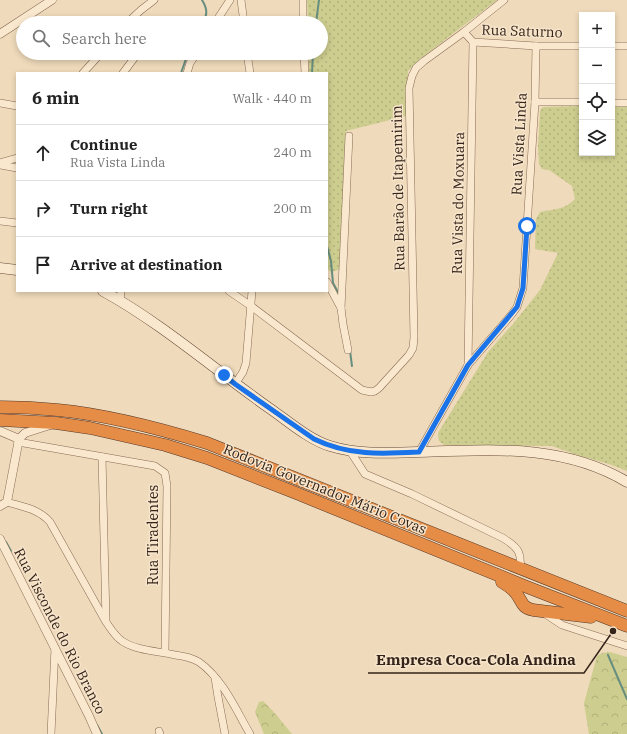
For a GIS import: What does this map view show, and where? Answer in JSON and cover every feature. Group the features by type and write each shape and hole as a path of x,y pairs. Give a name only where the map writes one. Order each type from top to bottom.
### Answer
{"highway":[{"name":"Rodovia Governador Mário Covas","path":"0,407 41,408 141,424 214,446 627,611"},
{"name":"Rodovia Governador Mário Covas","path":"0,420 56,423 90,428 165,445 207,458 471,565 622,624"},
{"path":"471,565 508,586 516,593 523,606 526,608 541,611 563,619 594,617 622,624"},
{"path":"520,600 522,591 533,583 550,581"}],"main road":[{"path":"0,268 16,270"},
{"path":"107,292 120,296 235,384 314,439 328,446 350,451 380,454 419,452 539,452 571,458 596,466 615,474 627,482"}],"street":[{"path":"28,16 52,0"},
{"path":"135,16 154,0"},
{"path":"220,16 230,0"},
{"path":"241,0 243,16"},
{"path":"303,0 304,16"},
{"name":"Rua Barão de Itapemirim","path":"251,306 362,390 371,392 375,391 405,361 413,348 414,337 409,88 412,76 416,68 424,61 504,0"},
{"path":"0,34 16,24"},
{"name":"Rua Saturno","path":"464,32 473,42 536,46 579,46"},
{"name":"Rua Vista do Moxuara","path":"468,365 473,42"},
{"name":"Rua Vista Linda","path":"419,452 468,365 512,314 517,307 522,294 535,102 536,46"},
{"path":"615,46 627,46"},
{"path":"85,72 95,60"},
{"path":"124,72 133,60"},
{"path":"187,72 192,60"},
{"path":"248,60 250,72"},
{"path":"304,60 305,72"},
{"path":"535,102 579,102"},
{"path":"615,102 627,103"},
{"path":"0,103 16,106"},
{"path":"348,350 342,324 341,308 349,136"},
{"path":"0,164 16,158"},
{"path":"0,164 16,168"},
{"path":"0,221 16,223"},
{"path":"328,284 341,308"},
{"path":"230,292 251,306"},
{"path":"235,384 243,372 246,363 252,292"},
{"path":"56,423 25,433 18,441 4,504 38,512 50,522 114,634 122,641 144,649 165,652 197,661 224,689 250,734"},
{"path":"0,431 18,441"},
{"name":"Rua Tiradentes","path":"18,441 155,466 164,473 167,479 165,652"},
{"path":"350,451 365,474 412,494 503,538 519,550 521,560 520,569"},
{"path":"102,456 106,622"},
{"name":"Rua Visconde do Rio Branco","path":"0,539 97,734"},
{"path":"563,619 627,646"},
{"path":"51,734 55,648"},
{"path":"215,678 225,734"}],"green space":[{"path":"307,0 497,0 420,59 408,71 406,116 346,131 341,269 331,272 328,270 328,72 309,72 309,60 328,60 328,16 308,16"},
{"path":"615,105 627,106 627,471 552,446 444,445 439,441 438,433 488,352 540,290 558,253 535,249 536,219 540,212 563,207 575,199 572,186 549,170 542,169 539,164 538,147 540,111 543,107 579,106 579,156 615,156"},
{"path":"610,652 627,657 627,734 589,734 584,703 597,656 602,653"},
{"path":"263,701 292,734 264,734 255,712 259,702"}],"waterway":[{"path":"202,0 205,6 206,16"},
{"path":"317,16 319,0"},
{"path":"181,72 186,60"},
{"path":"312,72 313,60"},
{"path":"328,250 331,261 333,283 339,294"},
{"path":"350,351 352,366"},
{"path":"6,542 11,551"},
{"path":"608,655 627,699"},
{"path":"97,725 102,734"}],"place":[{"name":"Empresa Coca-Cola Andina","path":"613,631"}],"route":[{"path":"224,375 314,439 328,446 362,453 380,454 419,452 468,365 512,314 521,299 527,226"}]}
